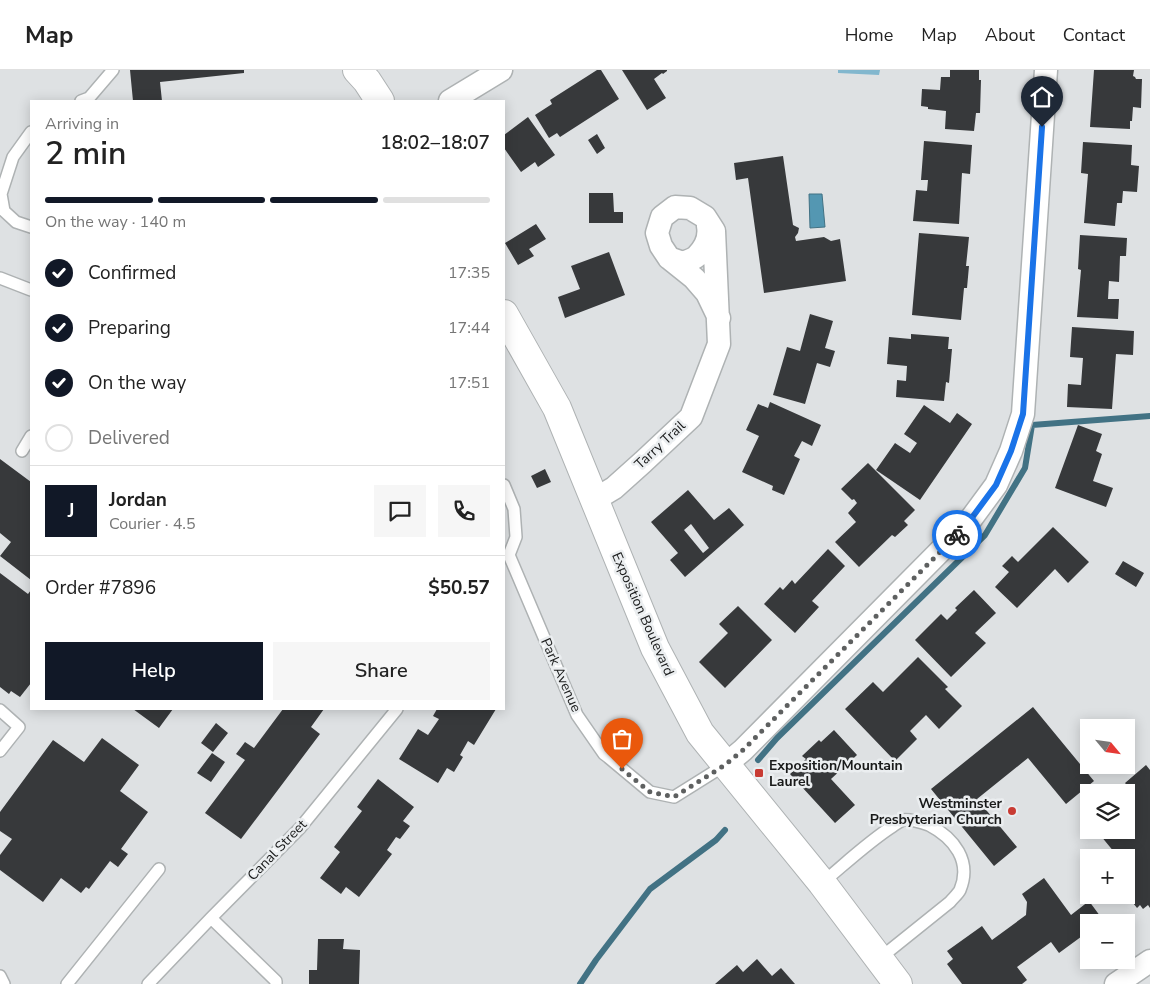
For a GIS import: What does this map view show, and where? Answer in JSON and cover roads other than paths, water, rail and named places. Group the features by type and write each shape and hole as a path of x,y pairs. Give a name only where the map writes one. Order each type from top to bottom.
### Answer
{"street":[{"path":"357,70 379,100"},
{"path":"452,100 501,70"},
{"path":"725,765 750,743 968,523 996,485 1011,451 1023,414 1046,70"},
{"name":"Tarry Trail","path":"594,500 614,488 691,417 720,344 719,318 714,231 706,217 690,208 675,207 662,217 658,232 660,246 669,258 694,278 706,292 719,318"},
{"path":"669,258 683,263 696,257 706,244 709,232 706,217"},
{"name":"Exposition Boulevard","path":"505,316 557,408 655,648 700,733 822,884 898,984"},
{"path":"1116,984 1150,961"}],"lane":[{"path":"84,100 89,98 113,70"},
{"path":"30,133 12,157 1,194 4,211 16,222 30,227"},
{"path":"0,278 30,290"},
{"path":"22,451 30,438"},
{"name":"Park Avenue","path":"505,487 514,508 516,537 506,559 577,715 604,754 650,792 674,797 725,765"},
{"path":"0,710 20,727 0,752"},
{"name":"Canal Street","path":"148,984 300,828 396,710"},
{"path":"822,884 878,836 902,820 922,822 935,828 950,839 958,850 964,874 959,891 950,902 879,959"},
{"path":"67,984 159,869"},
{"path":"211,918 276,981 276,984"},
{"path":"0,976 4,984"}],"waterway":[{"path":"758,760 777,738 985,535 1025,468 1032,425 1150,416"},
{"path":"580,984 650,889 716,840 725,830"}],"place":[{"name":"Exposition/Mountain Laurel","path":"759,773"},
{"name":"Westminster Presbyterian Church","path":"1012,811"}]}
